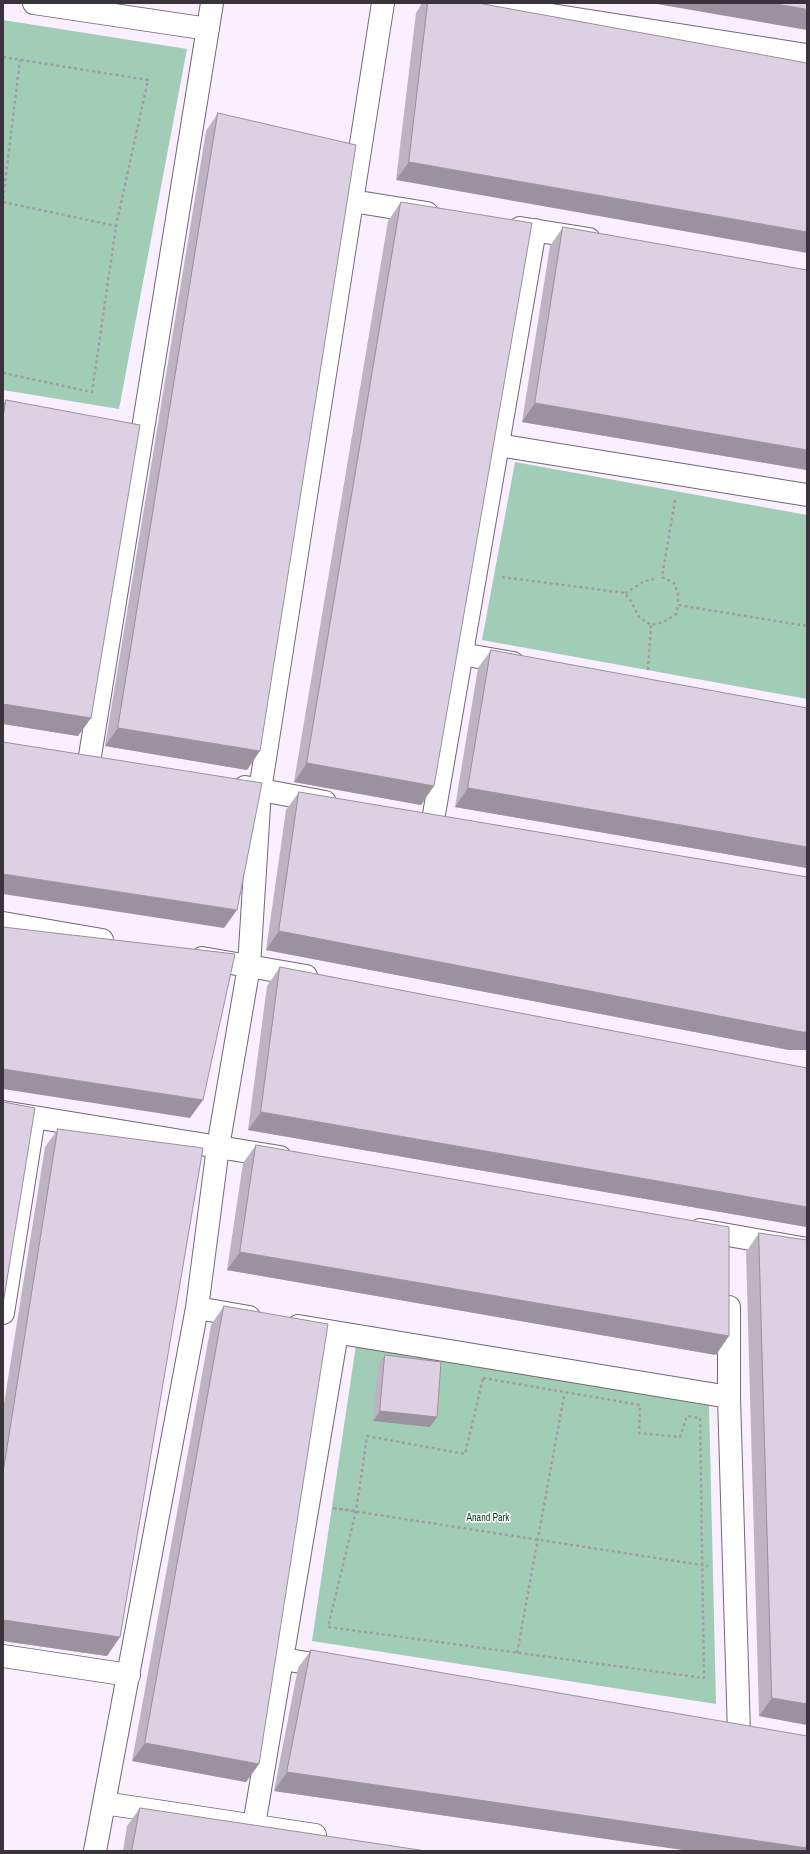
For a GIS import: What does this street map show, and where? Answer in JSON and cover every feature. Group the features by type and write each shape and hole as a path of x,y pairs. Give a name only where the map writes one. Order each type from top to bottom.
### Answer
{"street":[{"path":"34,3 208,29"},
{"path":"89,762 212,3"},
{"path":"95,1851 130,1675 197,1308 218,1147 249,966 260,790 384,3"},
{"path":"474,3 807,55"},
{"path":"352,200 444,216"},
{"path":"497,224 605,242"},
{"path":"456,825 425,819 461,654 535,230"},
{"path":"119,432 142,437"},
{"path":"498,445 807,495"},
{"path":"461,654 532,666"},
{"path":"66,758 112,765"},
{"path":"229,785 346,805"},
{"path":"3,923 118,943"},
{"path":"180,954 328,980"},
{"path":"3,1112 297,1160"},
{"path":"3,1313 34,1118"},
{"path":"681,1226 807,1249"},
{"path":"728,1234 728,1258"},
{"path":"728,1288 729,1396 739,1734"},
{"path":"197,1308 337,1333 729,1396"},
{"path":"254,1825 337,1333"},
{"path":"3,1656 130,1675"},
{"path":"283,1659 353,1671"},
{"path":"715,1730 761,1738"},
{"path":"104,1803 333,1837"}],"path":[{"path":"3,57 148,80 116,226 92,392 3,373"},
{"path":"20,60 3,201 116,226"},
{"path":"624,593 632,604 638,617 651,625 664,622 676,614 678,594 674,583 662,577 675,499"},
{"path":"501,577 624,593 645,581 654,579"},
{"path":"678,605 807,626"},
{"path":"648,670 651,625"},
{"path":"483,1378 565,1392 640,1405 639,1433 680,1437 687,1416 700,1418 704,1678 328,1628 356,1511 367,1436 465,1454 483,1378"},
{"path":"517,1653 565,1392"},
{"path":"308,1504 356,1511"},
{"path":"308,1504 734,1570"}],"green space":[{"path":"3,20 187,49 119,409 3,390"},
{"path":"515,462 807,515 807,699 482,640"},
{"name":"Anand Park","path":"356,1345 709,1403 716,1704 312,1641"}],"building":[{"path":"428,3 478,3 807,63 807,232 409,162"},
{"path":"771,3 807,3 807,9"},
{"path":"218,113 356,145 260,751 118,728"},
{"path":"401,202 532,223 434,786 307,763"},
{"path":"563,227 807,270 807,450 535,403"},
{"path":"6,400 140,425 91,718 3,704 3,418"},
{"path":"491,650 807,708 807,847 468,788"},
{"path":"3,742 262,783 237,910 3,874"},
{"path":"299,792 807,877 807,1032 279,931"},
{"path":"3,927 235,954 203,1100 3,1069"},
{"path":"280,967 807,1068 807,1207 261,1112"},
{"path":"3,1102 35,1108 3,1304"},
{"path":"58,1129 203,1148 120,1637 3,1620 3,1473"},
{"path":"256,1145 729,1227 729,1336 240,1252"},
{"path":"759,1233 807,1240 807,1704 772,1698"},
{"path":"224,1306 328,1324 259,1764 145,1743"},
{"path":"385,1355 441,1362 437,1417 380,1411"},
{"path":"311,1650 807,1736 807,1848 287,1772"},
{"path":"140,1808 426,1851 132,1851"}]}
